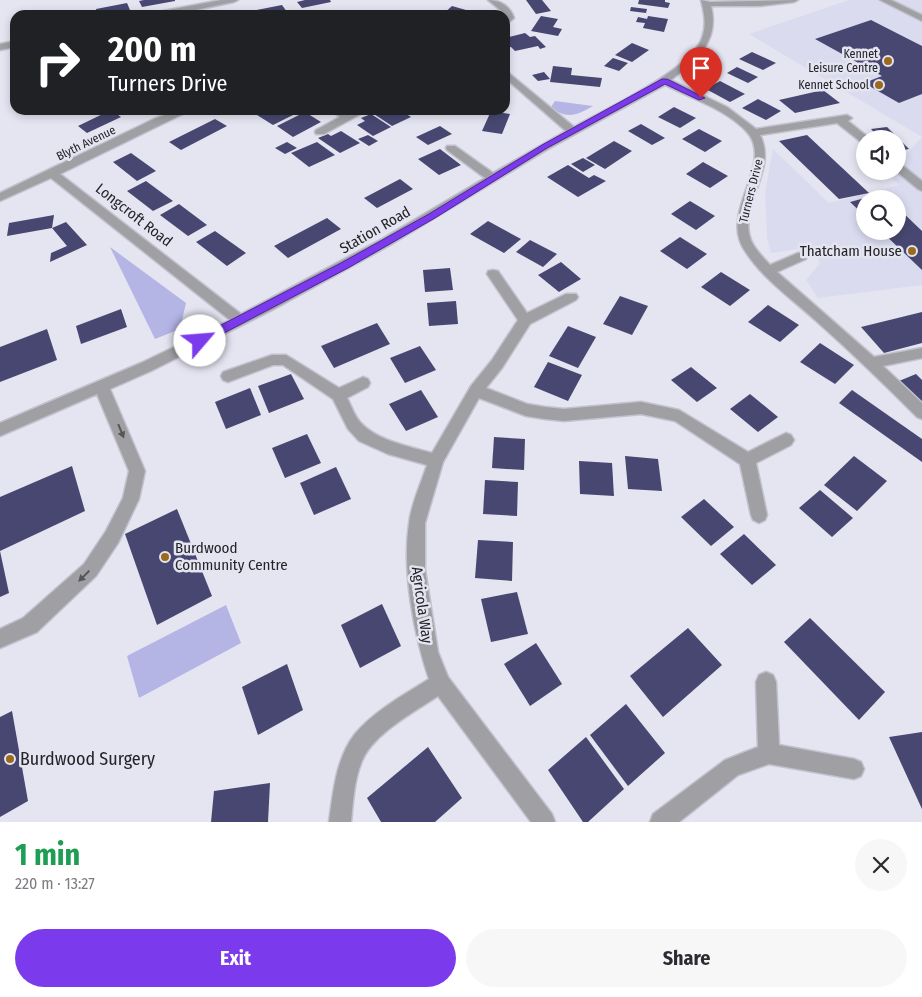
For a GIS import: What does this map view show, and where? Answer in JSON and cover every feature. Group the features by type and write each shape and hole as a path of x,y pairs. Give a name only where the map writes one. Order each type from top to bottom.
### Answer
{"street":[{"path":"183,10 234,0"},
{"path":"492,0 505,10"},
{"path":"706,2 760,4 794,0"},
{"path":"884,0 922,18"},
{"name":"Station Road","path":"0,430 146,367 239,320 370,251 574,131 665,81 688,62 706,40 710,20 706,2"},
{"path":"510,78 574,131"},
{"path":"665,81 716,105 745,124 754,133 843,118 856,131"},
{"name":"Blyth Avenue","path":"52,173 173,115"},
{"path":"320,132 352,115"},
{"name":"Turners Drive","path":"754,133 758,140 760,154 756,177 741,220 742,234 748,247 768,271 873,363 922,413"},
{"path":"451,148 494,178"},
{"path":"0,197 52,173"},
{"name":"Longcroft Road","path":"52,173 239,320"},
{"path":"906,174 922,187"},
{"path":"768,271 802,256"},
{"path":"493,274 525,320"},
{"name":"Agricola Way","path":"544,822 440,683 428,652 416,570 417,523 436,462 476,390 497,364 525,320 571,297"},
{"path":"873,363 922,353"},
{"path":"228,376 272,360 286,360 338,395 354,425 364,436 394,449 436,462"},
{"path":"338,395 363,383"},
{"path":"0,640 30,625 90,570 112,537 131,499 137,471 101,386"},
{"path":"476,390 526,410 545,413 564,415 641,408 679,416 747,460 758,515"},
{"path":"747,460 786,440"},
{"path":"766,682 769,754"},
{"path":"340,822 345,782 357,749 384,721 440,683"},
{"path":"661,822 732,766 769,754 854,769"}],"shaded area":[{"name":"Kennet School","path":"849,0 922,0 922,137 749,34"},
{"path":"555,101 593,106 577,114 567,115 551,107"},
{"path":"922,137 922,285 818,298 806,280 820,263 815,254 799,249 771,253 767,238 765,193 773,149 829,203 856,196 856,240 906,240 906,190 880,190 899,185 894,180 906,180 906,154"},
{"path":"110,247 186,303 180,329 155,339"},
{"path":"226,605 241,643 139,698 127,656"}],"building":[{"path":"305,0 330,0 331,2 302,8 297,2"},
{"path":"526,0 542,0 551,11 536,14"},
{"path":"639,0 665,0 665,2 670,3 668,8 638,4"},
{"path":"139,1 175,1 142,7"},
{"path":"127,3 130,10 96,10"},
{"path":"282,5 286,10 257,10"},
{"path":"452,6 466,10 448,10"},
{"path":"631,7 647,9 646,13 630,11"},
{"path":"541,16 558,19 553,27 562,29 558,36 531,31"},
{"path":"648,16 668,19 664,32 643,28 645,23 636,22 638,17 647,19"},
{"name":"Kennet Leisure Centre","path":"871,20 922,46 922,94 899,103 864,83 882,76 815,39"},
{"path":"525,33 530,37 535,36 546,47 540,49 538,46 515,51 510,47 510,37"},
{"path":"632,43 649,50 632,62 615,55"},
{"path":"752,52 776,63 763,70 739,59"},
{"path":"613,58 628,63 619,71 604,66"},
{"path":"553,66 572,68 571,75 602,78 600,87 550,82"},
{"path":"737,67 758,77 748,83 727,73"},
{"path":"544,72 550,79 538,81 532,75"},
{"path":"720,81 745,94 730,102 706,89"},
{"path":"823,90 840,103 795,113 779,100"},
{"path":"758,99 781,111 766,120 742,108"},
{"path":"674,107 696,118 680,128 658,117"},
{"path":"101,115 118,115 121,117 87,133 78,126"},
{"path":"257,115 293,115 273,125"},
{"path":"299,115 310,115 321,122 293,137 277,126"},
{"path":"373,115 391,127 373,136 357,125 365,121 361,118"},
{"path":"376,115 408,115 411,117 392,126"},
{"path":"489,115 510,115 502,134 482,131"},
{"path":"215,119 227,126 181,150 169,142"},
{"path":"641,124 665,138 652,145 628,131"},
{"path":"440,126 452,134 428,145 416,137"},
{"path":"887,127 890,130 872,130"},
{"path":"699,129 722,141 705,152 682,139"},
{"path":"341,131 360,143 340,153 318,138 328,134 331,136"},
{"path":"368,135 378,141 369,146 358,139"},
{"path":"807,135 866,190 856,190 856,196 839,199 779,141"},
{"path":"614,141 632,151 605,169 586,158"},
{"path":"287,142 297,148 285,154 275,148"},
{"path":"317,142 335,155 309,167 291,153"},
{"path":"440,149 461,165 439,175 418,159"},
{"path":"131,153 156,171 137,181 113,162"},
{"path":"583,158 595,165 583,172 571,164"},
{"path":"703,162 728,176 710,188 686,174"},
{"path":"568,165 589,178 594,175 606,181 578,197 547,177"},
{"path":"400,179 413,189 377,208 364,198"},
{"path":"146,181 173,201 153,211 127,191"},
{"path":"856,200 856,208 850,202"},
{"path":"690,201 715,216 696,230 671,214"},
{"path":"179,204 207,225 188,236 160,215"},
{"path":"54,215 52,228 7,236 9,223"},
{"name":"Thatcham House","path":"906,216 922,231 922,270 890,240 906,240"},
{"path":"327,218 341,229 288,258 274,246"},
{"path":"488,221 521,239 504,253 470,234"},
{"path":"66,222 87,245 50,262 51,253 67,246 52,228"},
{"path":"215,231 246,253 227,266 196,242"},
{"path":"680,237 707,254 687,269 660,251"},
{"path":"530,240 557,254 543,267 516,252"},
{"path":"561,262 581,279 559,292 538,275"},
{"path":"450,268 453,290 425,292 423,270"},
{"path":"721,272 750,290 730,306 701,287"},
{"path":"620,296 648,306 632,335 603,324"},
{"path":"456,301 458,324 429,326 427,303"},
{"path":"768,305 799,325 780,342 748,322"},
{"path":"121,309 127,327 81,344 76,326"},
{"path":"922,312 922,343 884,353 861,327"},
{"path":"377,323 390,344 334,368 321,346"},
{"path":"568,326 596,337 578,368 549,356"},
{"path":"47,329 57,360 0,382 0,347"},
{"path":"820,343 854,365 835,384 800,362"},
{"path":"420,346 436,370 405,383 390,358"},
{"path":"548,362 582,375 568,401 534,387"},
{"path":"691,367 717,388 697,402 671,380"},
{"path":"291,374 304,399 269,413 258,386"},
{"path":"916,374 922,380 922,404 899,381"},
{"path":"250,388 261,415 226,429 215,402"},
{"path":"421,390 438,417 406,431 389,404"},
{"path":"852,390 922,439 922,462 839,403"},
{"path":"750,394 778,417 758,432 730,409"},
{"path":"307,434 321,463 285,478 272,448"},
{"path":"494,437 525,439 524,470 492,468"},
{"path":"625,456 658,459 662,491 628,489"},
{"path":"854,456 887,481 857,511 824,485"},
{"path":"579,461 612,463 614,496 580,494"},
{"path":"72,466 85,511 0,551 0,497"},
{"path":"336,467 351,499 314,515 300,483"},
{"path":"485,480 518,482 517,516 483,514"},
{"path":"820,490 853,518 832,537 799,508"},
{"path":"704,499 734,527 711,546 681,517"},
{"name":"Burdwood Community Centre","path":"177,509 212,596 157,625 125,534"},
{"path":"744,534 776,565 752,585 720,554"},
{"path":"478,540 513,542 512,581 475,578"},
{"path":"0,551 9,593 0,597"},
{"path":"517,592 528,634 491,642 481,599"},
{"path":"382,604 401,646 360,668 341,625"},
{"path":"810,618 885,692 859,720 784,642"},
{"path":"688,628 722,665 663,717 630,676"},
{"path":"536,643 562,684 530,706 504,664"},
{"path":"287,664 303,710 258,735 242,687"},
{"path":"626,704 665,753 628,786 590,735"},
{"name":"Burdwood Surgery","path":"12,711 28,801 0,817 0,717"},
{"path":"922,732 922,809 889,737"},
{"path":"586,737 624,789 588,822 583,822 548,770"},
{"path":"428,747 462,798 435,822 381,822 367,798"},
{"path":"270,783 268,822 211,822 214,791"}],"place":[{"name":"Kennet Leisure Centre","path":"888,61"},
{"name":"Kennet School","path":"879,85"},
{"name":"Thatcham House","path":"912,251"},
{"name":"Burdwood Community Centre","path":"165,557"},
{"name":"Burdwood Surgery","path":"10,759"}],"route":[{"path":"200,341 345,265 432,216 544,147 665,81 701,98"}]}
